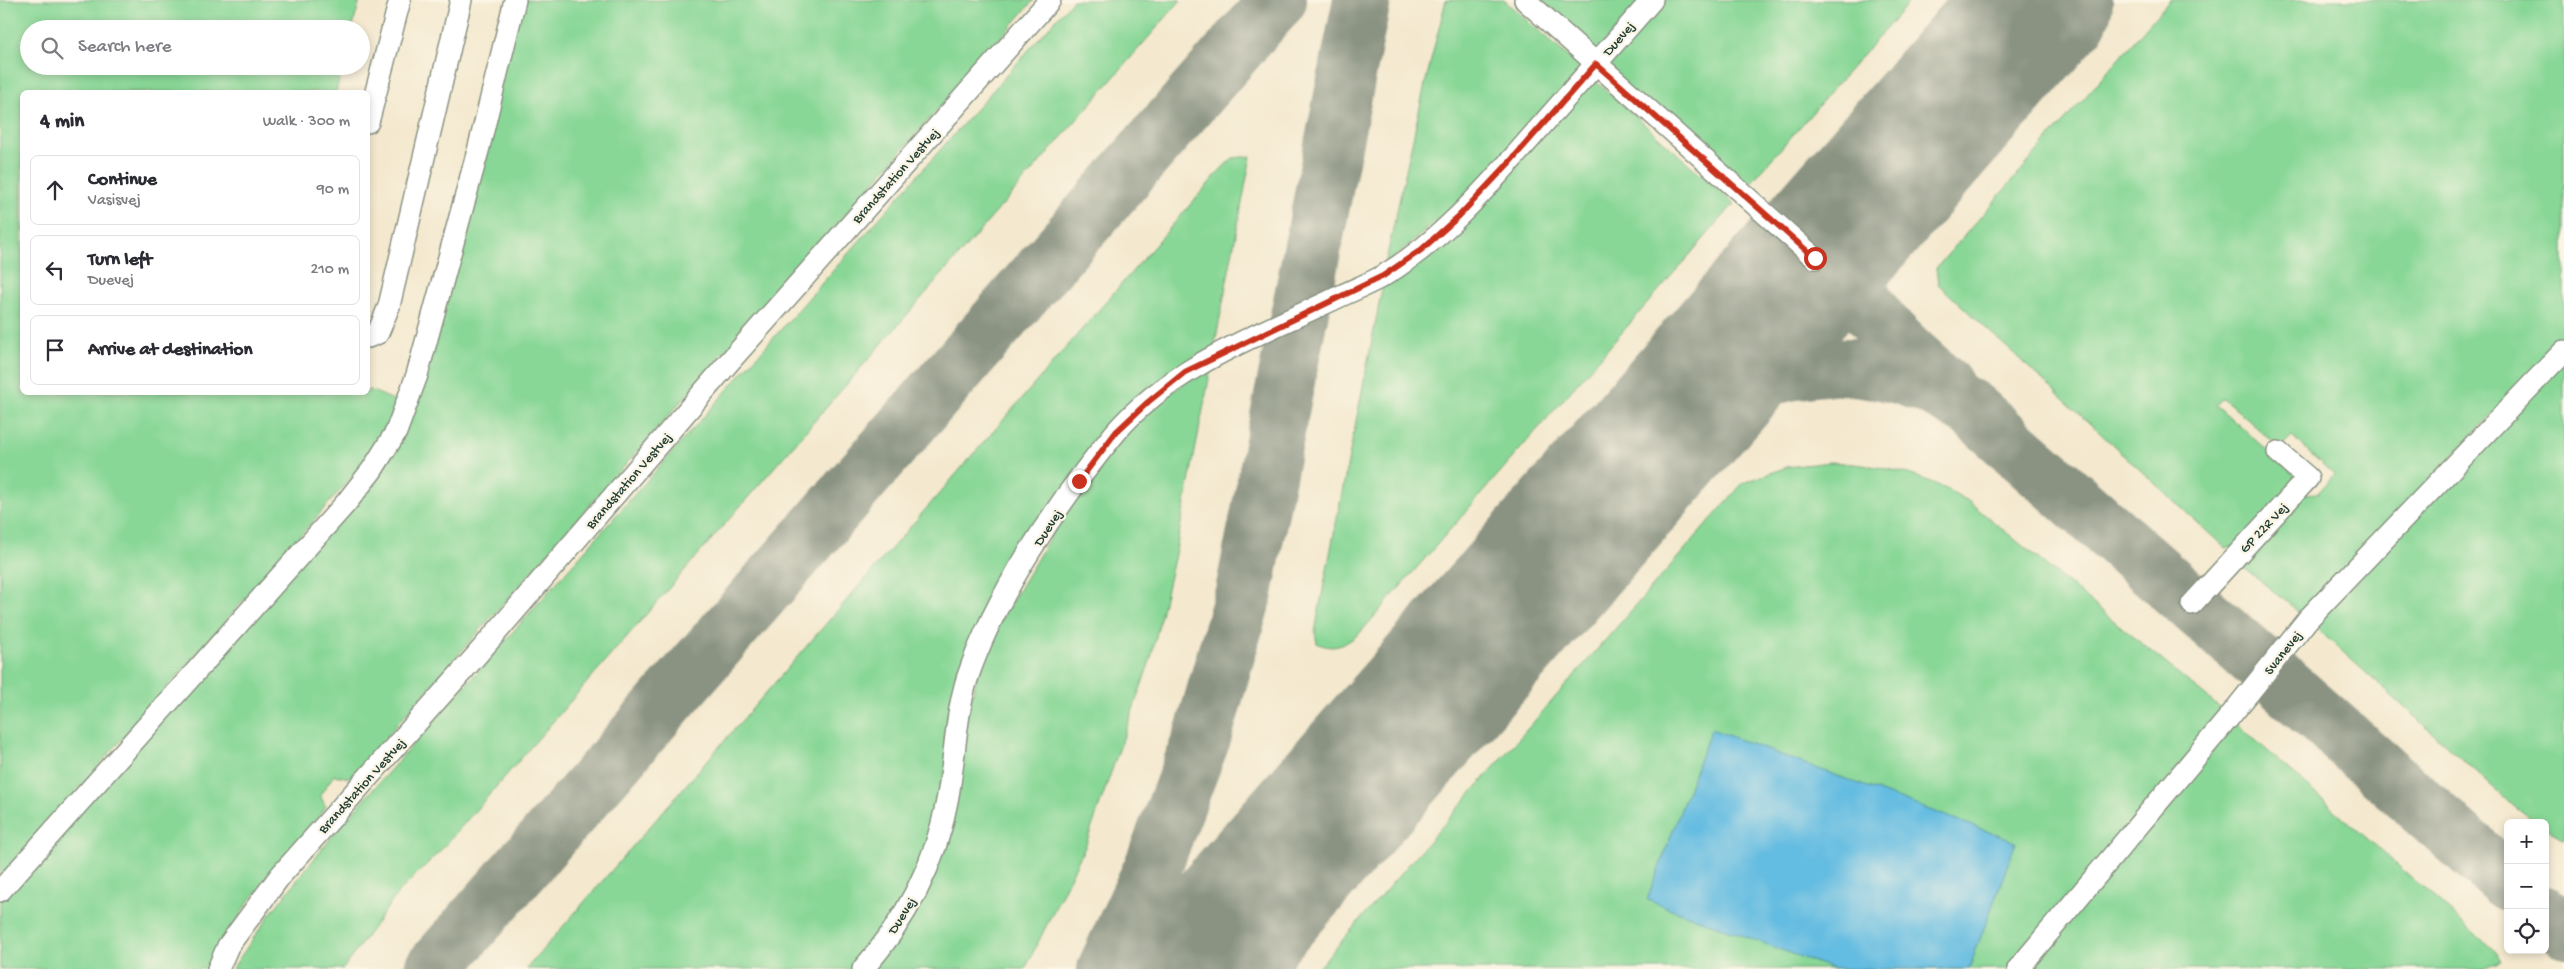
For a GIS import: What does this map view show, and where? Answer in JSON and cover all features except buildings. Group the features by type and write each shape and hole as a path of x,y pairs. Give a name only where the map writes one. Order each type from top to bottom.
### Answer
{"lane":[{"path":"370,114 400,0"},
{"path":"370,336 378,333 389,306 461,0"},
{"path":"0,891 346,503 372,470 396,432 417,375 479,147 515,0"},
{"name":"Brandstation Vestvej","path":"218,969 228,946 280,876 475,658 730,361 1050,0"},
{"path":"1525,0 1815,258"},
{"name":"Duevej","path":"864,969 878,952 924,879 947,803 966,684 980,641 1014,579 1052,519 1116,432 1148,402 1185,372 1383,276 1421,250 1459,216 1496,177 1652,0"},
{"name":"Svanevej","path":"2018,969 2231,715 2308,619 2564,351"},
{"name":"GP 22R Vej","path":"2192,604 2308,478 2278,452"}],"green space":[{"path":"0,0 360,0 354,20 20,20 20,75 341,75 337,90 20,90 20,395 370,395 370,390 398,402 378,447 0,878"},
{"path":"520,0 1034,0 350,778 334,775 320,795 326,807 246,905 207,969 0,969 0,901 365,484 383,467"},
{"path":"1073,0 1181,0 442,849 398,893 343,969 232,969 270,914 338,829"},
{"path":"1446,0 1504,0 1582,69 1473,190 1385,265 1425,84"},
{"path":"1520,0 1641,0 1588,61"},
{"path":"1663,0 1911,0 1741,194 1602,71"},
{"path":"2170,0 2564,0 2564,338 2302,614 2243,567 2247,552 2300,494 2318,493 2334,475 2292,436 2280,448 2223,398 2216,405 2295,475 2294,485 2236,546 2225,548 1938,284 1936,268"},
{"path":"1592,78 1734,204 1360,633 1340,646 1323,646 1317,643 1315,633 1383,284"},
{"path":"1251,156 1214,349 1193,358 1006,576 950,751 921,870 856,969 526,969 1223,167 1233,158"},
{"path":"2564,361 2564,839 2549,830 2549,819 2531,819 2516,808 2314,626"},
{"path":"1212,363 1176,550 1151,658 1085,847 1025,969 871,969 927,885 983,650 1080,487 1145,412"},
{"path":"1830,462 1885,468 1902,472 1934,483 1968,501 2225,712 2008,969 1317,969 1743,483 1787,467"},
{"path":"2236,723 2496,952 2501,961 2479,969 2029,969"}],"water":[{"path":"1711,729 2016,842 1969,969 1833,969 1647,900"}],"taxiway":[{"path":"433,969 1278,0"},
{"path":"1106,969 1152,869 1203,735 1244,592 1362,0"},
{"path":"1865,201 1853,230 1850,255 1854,278 1863,299 1892,337 1945,386"},
{"path":"1662,433 1722,396 1753,383 1785,373 1818,368 1851,367 1885,372 1920,382 1940,391 1971,409 2504,878"},
{"path":"2549,918 2564,929"}],"runway":[{"path":"1193,969 2041,0"}],"route":[{"path":"1079,481 1116,432 1148,402 1185,372 1206,360 1383,276 1421,250 1459,216 1508,164 1596,64 1815,258"}]}
